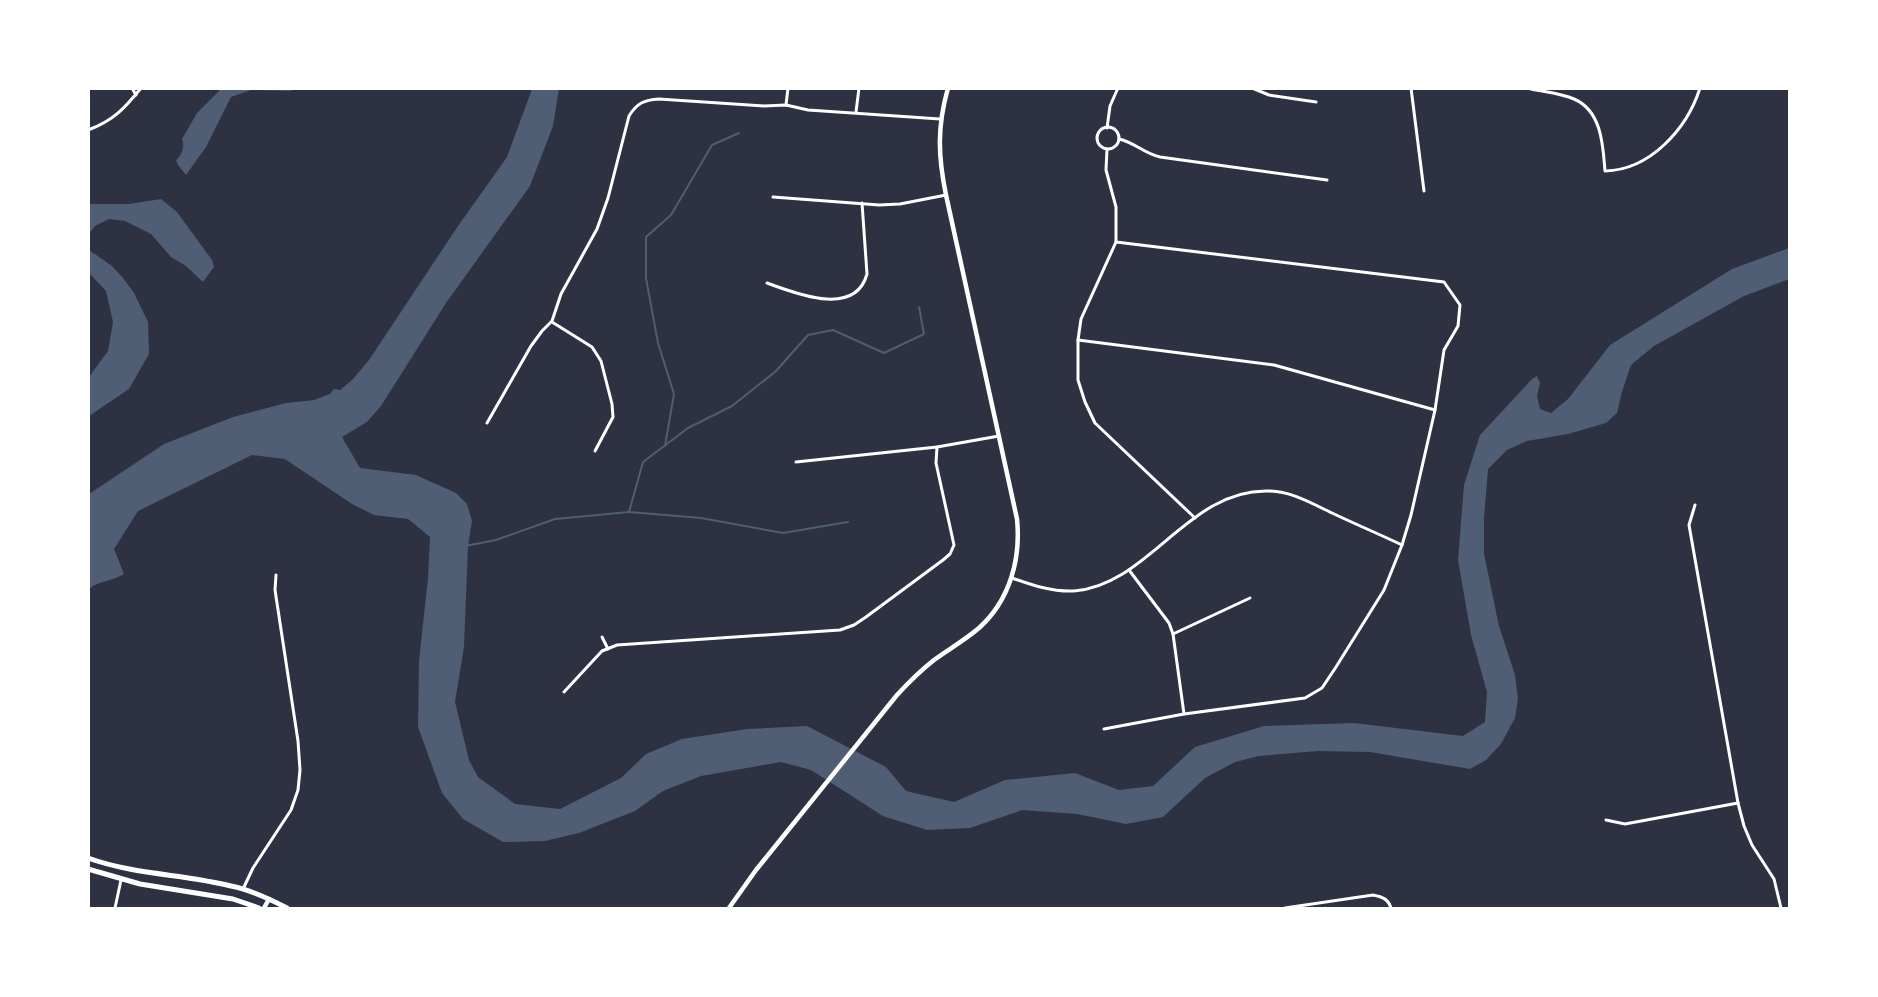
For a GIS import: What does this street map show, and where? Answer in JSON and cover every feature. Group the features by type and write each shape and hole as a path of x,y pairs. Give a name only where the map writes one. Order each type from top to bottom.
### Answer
{"main road":[{"path":"729,909 756,870 897,695 916,674 979,627 993,612 1012,578 1018,534 1017,519 940,162 940,119 948,88"},
{"path":"88,858 120,868 243,889 287,909"},
{"path":"88,869 121,880 240,901 259,909"},
{"path":"264,909 269,899"}],"street":[{"path":"132,88 136,95"},
{"path":"88,130 119,114 141,88"},
{"path":"786,105 788,88"},
{"path":"856,112 860,88"},
{"path":"1107,128 1110,106 1118,88"},
{"path":"1252,88 1269,95 1316,102"},
{"path":"1411,88 1424,191"},
{"path":"1527,88 1577,100 1586,107 1595,120 1602,137 1605,171 1618,171 1628,168 1663,147 1687,117 1700,88"},
{"path":"487,423 531,346 542,330 552,321 561,294 597,229 608,198 630,116 636,106 646,100 659,99 765,106 786,105 808,110 940,119"},
{"path":"1107,128 1112,128 1119,139 1115,147 1107,149 1101,146 1098,138 1099,132 1107,128"},
{"path":"1119,139 1160,157 1327,180"},
{"path":"1107,149 1106,170 1116,207 1116,242 1082,319 1078,340 1078,380 1095,423 1195,518"},
{"path":"773,197 900,204 946,195"},
{"path":"767,283 809,297 837,298 857,292 864,284 867,274 862,203"},
{"path":"1104,729 1184,714 1305,698 1322,688 1384,590 1402,545 1435,410 1444,350 1458,326 1460,305 1444,282 1116,242"},
{"path":"552,321 592,347 601,361 613,417 595,451"},
{"path":"1078,340 1274,365 1435,410"},
{"path":"796,462 937,447 999,436"},
{"path":"564,692 591,662 617,645 840,630 854,625 950,554 954,545 936,463 937,447"},
{"path":"1012,578 1051,590 1074,591 1092,588 1128,570 1218,502 1237,495 1268,491 1293,495 1402,545"},
{"path":"1695,505 1689,525 1738,803 1752,845 1774,879 1781,909"},
{"path":"1128,570 1169,622 1173,634 1184,714"},
{"path":"243,889 253,868 291,810 298,790 300,770 298,741 274,590 276,575"},
{"path":"1173,634 1250,598"},
{"path":"602,637 608,649"},
{"path":"1606,820 1625,824 1738,803"},
{"path":"115,909 121,880"},
{"path":"1285,909 1373,895 1383,897 1389,902 1391,909"}],"water":[{"path":"221,89 292,89 291,91 251,90 231,97 206,147 186,175 176,160 182,151 182,139 197,113"},
{"path":"532,89 559,89 553,126 530,186 446,303 381,406 367,422 342,437 360,468 416,475 456,493 467,504 472,521 468,546 464,647 455,702 469,760 478,777 515,804 560,809 621,778 646,754 682,739 747,729 807,726 886,767 906,791 954,802 1005,780 1075,773 1119,790 1153,786 1195,747 1264,726 1354,723 1463,736 1485,722 1487,692 1471,635 1458,560 1464,485 1480,435 1537,376 1540,383 1537,396 1540,409 1551,413 1568,399 1610,345 1732,269 1789,248 1789,279 1744,296 1654,346 1631,365 1617,413 1606,423 1568,434 1527,441 1507,450 1488,469 1484,554 1499,626 1515,675 1518,699 1515,718 1501,744 1486,760 1470,769 1370,752 1318,751 1259,756 1235,762 1205,778 1163,817 1126,824 1077,814 1022,810 970,828 927,830 883,816 811,770 781,762 701,776 663,791 635,811 579,833 545,841 503,842 463,819 442,793 418,727 419,661 430,537 408,519 374,515 352,504 285,459 252,455 138,511 114,549 124,574 89,589 89,494 164,444 233,417 286,403 314,400 330,394 334,389 340,390 353,379 369,360 507,157"},
{"path":"161,199 177,212 212,260 214,267 203,282 186,266 171,257 151,234 125,221 109,219 95,226 89,234 89,204 129,204"},
{"path":"89,250 112,266 134,293 148,322 149,354 129,389 89,416 89,377 108,351 113,322 106,291 89,273"}],"waterway":[{"path":"665,446 674,394 658,343 646,278 646,237 671,215 712,145 739,133"},
{"path":"629,512 643,462 688,428 732,406 776,371 808,335 833,330 884,353 924,334 919,307"},
{"path":"465,546 496,540 555,519 629,512 701,518 783,533 848,522"}]}
